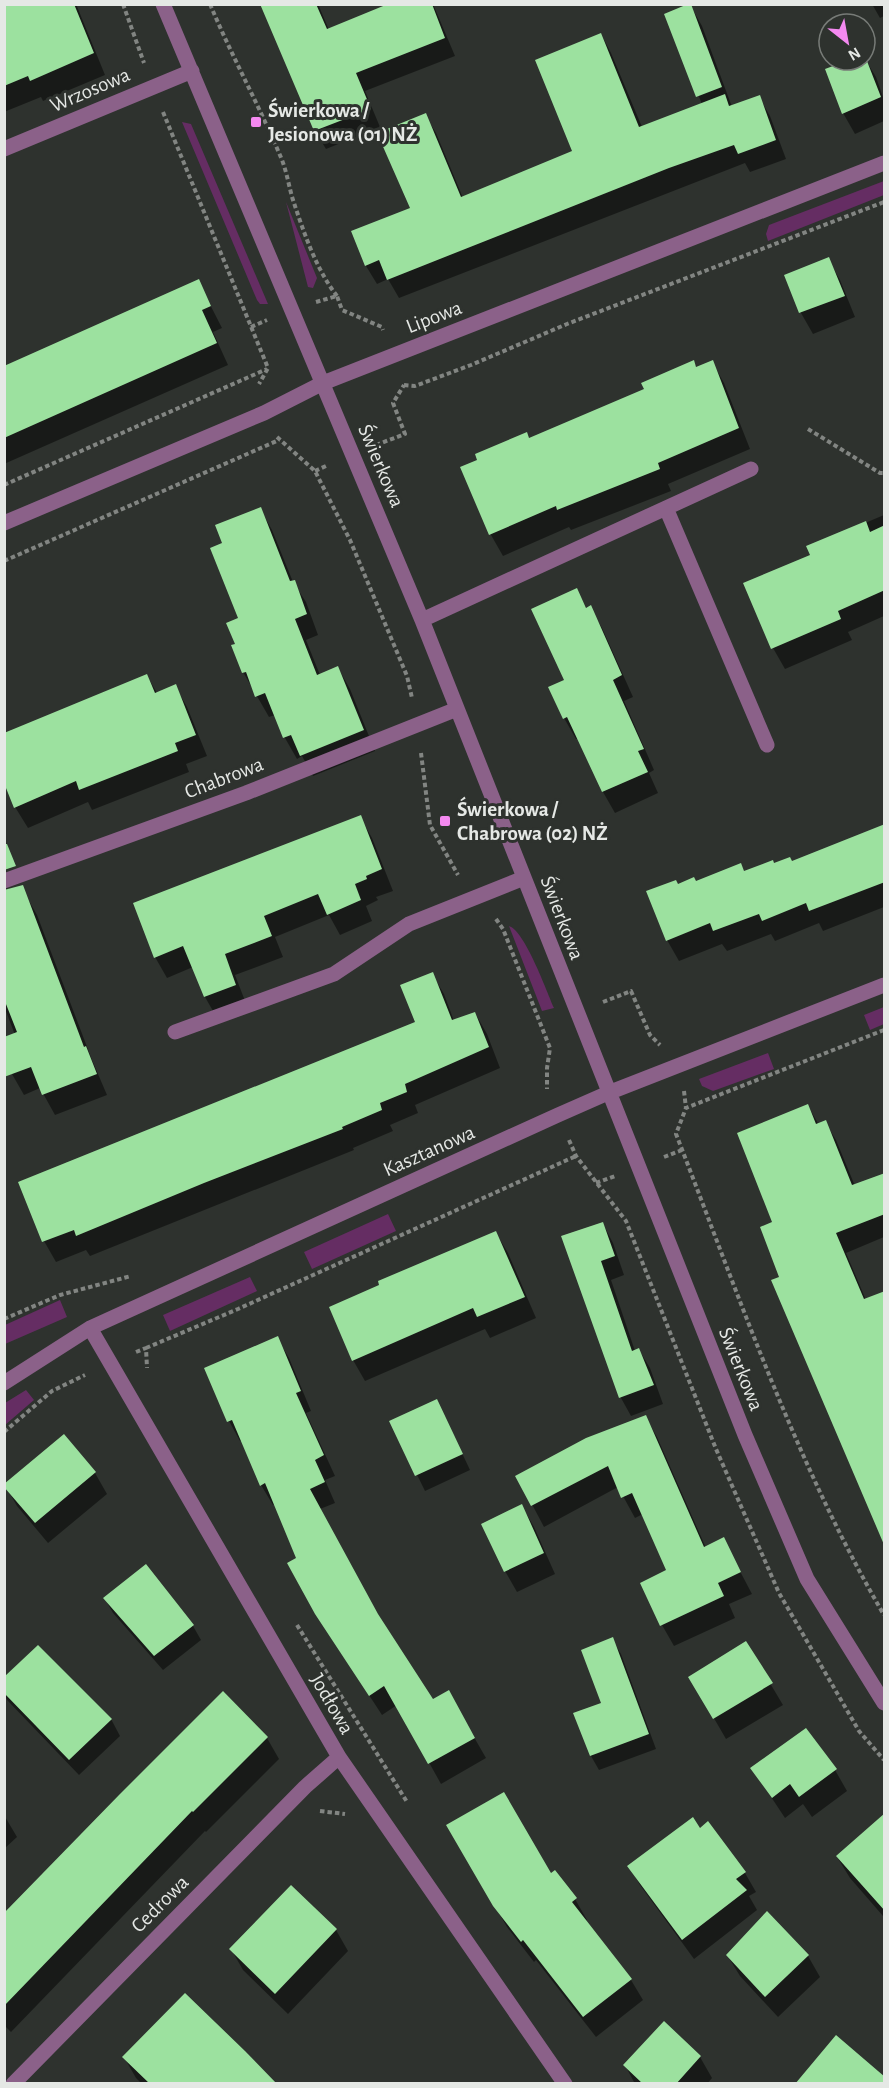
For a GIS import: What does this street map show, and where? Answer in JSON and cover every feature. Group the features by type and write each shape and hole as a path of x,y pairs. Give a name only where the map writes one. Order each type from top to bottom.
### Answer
{"street":[{"name":"Świerkowa","path":"163,4 422,620 745,1435 807,1579 885,1704"},
{"name":"Wrzosowa","path":"4,149 192,71"},
{"name":"Lipowa","path":"4,523 264,413 323,383 885,163"},
{"path":"422,620 751,469"},
{"path":"666,508 767,745"},
{"name":"Chabrowa","path":"4,882 246,793 457,709"},
{"path":"176,1032 334,974 409,924 524,878"},
{"name":"Kasztanowa","path":"4,1383 90,1328 608,1093 885,985"},
{"name":"Jodłowa","path":"90,1328 339,1757 566,2084"},
{"name":"Cedrowa","path":"13,2084 305,1787 339,1757"}],"path":[{"path":"210,4 224,39 241,69 283,163 293,199 324,279 337,297"},
{"path":"404,385 415,386 471,365 567,324 885,202"},
{"path":"4,485 268,368"},
{"path":"808,429 880,473 885,473"},
{"path":"4,561 279,441"},
{"path":"541,1025 631,991 650,1035 681,1065 686,1108 676,1134 802,1457 868,1587 885,1615"},
{"path":"686,1108 885,1030"},
{"path":"4,1432 52,1391 110,1363 238,1309 576,1156"},
{"path":"146,1348 147,1374"},
{"path":"296,1623 412,1810"},
{"path":"314,1815 321,1810 345,1815 352,1819"}],"shaded area":[{"path":"182,122 191,124 268,304 260,304 257,300"},
{"path":"884,181 884,195 768,241 766,234 769,225"},
{"path":"286,202 317,278 313,288 308,287"},
{"path":"509,926 522,939 554,1008 542,1011"},
{"path":"884,1007 884,1024 870,1030 864,1015"},
{"path":"768,1053 774,1069 713,1091 702,1086 699,1079"},
{"path":"388,1214 396,1231 312,1269 304,1252"},
{"path":"250,1277 257,1291 170,1331 163,1315"},
{"path":"60,1300 67,1317 5,1344 5,1325"},
{"path":"26,1390 34,1400 5,1425 5,1403"}],"building":[{"path":"4,4 74,4 94,53 30,81 28,76 4,86"},
{"path":"260,4 316,4 327,29 388,4 432,4 445,38 356,73 371,109 314,131"},
{"path":"691,4 722,87 696,97 664,14"},
{"path":"601,33 639,127 725,94 729,106 760,95 776,140 738,154 734,145 669,168 387,280 379,260 365,266 351,231 410,208 377,133 426,113 461,197 572,151 535,60"},
{"path":"826,72 871,72 881,97 842,114"},
{"path":"829,257 845,296 799,313 784,275"},
{"path":"199,279 211,306 202,310 217,343 4,438 4,366"},
{"path":"694,360 696,367 713,360 739,428 658,463 660,469 557,510 556,506 489,535 460,467 477,460 475,454 527,432 529,438 644,389 641,383"},
{"path":"261,507 290,581 295,580 307,614 295,619 317,675 338,666 364,730 300,756 291,735 283,738 265,693 255,697 246,672 242,673 231,645 235,644 226,623 238,618 210,548 222,543 215,525"},
{"path":"866,521 870,532 885,525 885,590 838,611 841,619 771,649 743,583 810,555 806,546"},
{"path":"577,588 586,608 591,605 622,675 613,680 644,749 638,751 648,772 602,792 567,717 563,719 548,687 564,680 531,609"},
{"path":"147,674 155,693 176,684 196,735 175,743 178,751 79,790 76,781 14,808 4,783 4,733"},
{"path":"361,815 382,869 355,884 361,900 327,915 318,894 264,916 272,936 225,954 236,985 204,997 183,946 154,958 133,903"},
{"path":"885,824 885,882 809,911 806,903 762,921 759,914 713,931 710,923 666,941 646,891 676,880 678,884 694,877 696,881 741,863 744,871 773,860 774,863 790,857 792,861"},
{"path":"4,844 7,844 16,866 4,870"},
{"path":"23,885 84,1047 86,1046 97,1074 42,1095 31,1067 4,1077 4,1037 17,1032 4,999 4,890"},
{"path":"433,972 452,1020 475,1012 489,1047 405,1084 407,1092 380,1103 382,1110 342,1127 343,1129 76,1236 74,1230 42,1242 18,1182 415,1022 400,985"},
{"path":"808,1104 816,1124 826,1120 852,1185 885,1173 885,1214 836,1233 864,1299 885,1291 885,1547 771,1280 779,1277 760,1227 772,1222 737,1133"},
{"path":"603,1222 615,1256 601,1261 632,1351 639,1348 654,1385 619,1398 561,1236"},
{"path":"496,1231 525,1297 477,1317 473,1308 352,1361 329,1307 379,1285 378,1281"},
{"path":"278,1336 301,1391 296,1393 324,1455 315,1460 325,1482 310,1489 378,1614 433,1699 449,1690 475,1738 428,1764 384,1686 369,1696 315,1614 287,1563 296,1558 265,1483 260,1486 232,1420 227,1422 204,1368"},
{"path":"437,1399 463,1454 415,1476 389,1421"},
{"path":"646,1415 704,1547 724,1537 741,1572 718,1583 724,1596 660,1626 640,1583 666,1570 632,1493 621,1498 608,1466 531,1506 515,1476 586,1438"},
{"path":"64,1434 96,1472 35,1523 4,1487 4,1484"},
{"path":"522,1504 544,1553 504,1572 481,1524"},
{"path":"146,1564 194,1625 154,1656 103,1598"},
{"path":"613,1637 649,1734 590,1756 573,1713 601,1703 581,1650"},
{"path":"746,1641 773,1683 713,1719 688,1677"},
{"path":"38,1645 112,1719 69,1760 4,1693 4,1677"},
{"path":"223,1691 268,1737 192,1811 4,2006 4,1913"},
{"path":"806,1728 837,1769 799,1797 790,1784 772,1798 750,1768"},
{"path":"504,1792 551,1873 555,1870 577,1898 572,1902 632,1979 583,2017 523,1940 521,1942 493,1906 446,1825"},
{"path":"885,1813 885,1911 836,1856"},
{"path":"693,1817 700,1828 708,1821 746,1872 736,1879 747,1890 682,1940 627,1866"},
{"path":"291,1885 337,1929 275,1994 229,1949"},
{"path":"767,1911 809,1955 765,1997 726,1955"},
{"path":"185,1993 277,2084 150,2084 122,2057"},
{"path":"664,2021 701,2056 676,2084 643,2084 623,2065"},
{"path":"836,2035 885,2077 885,2084 795,2084"}],"place":[{"name":"Świerkowa / Jesionowa (01) NŻ","path":"256,122"},
{"name":"Świerkowa / Chabrowa (02) NŻ","path":"445,821"}]}
